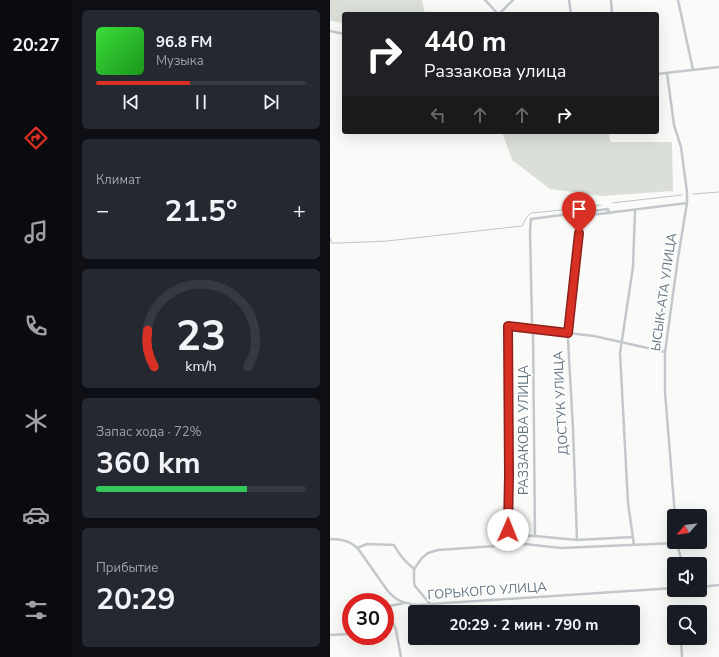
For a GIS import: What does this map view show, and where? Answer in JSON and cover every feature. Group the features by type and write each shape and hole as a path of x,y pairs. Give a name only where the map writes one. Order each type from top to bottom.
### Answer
{"street":[{"path":"485,0 497,12"},
{"path":"501,12 513,0"},
{"path":"569,0 571,12"},
{"path":"611,0 612,12"},
{"path":"678,0 693,70"},
{"path":"330,31 342,34"},
{"path":"659,74 719,67"},
{"name":"ЫСЫК-АТА УЛИЦА","path":"667,73 674,125 681,147 687,192 687,204 665,352 666,392 674,509"},
{"path":"532,322 530,231 532,220 608,209 609,213 687,204"},
{"path":"634,545 628,503 620,353 633,267 635,210"},
{"name":"ДОСТУК УЛИЦА","path":"577,540 568,333 581,218 583,216 609,213"},
{"name":"РАЗЗАКОВА УЛИЦА","path":"533,328 535,536 513,535 510,534 508,530 508,326 533,328 594,336 665,352"},
{"path":"535,536 577,540 633,537"},
{"name":"ГОРЬКОГО УЛИЦА","path":"330,539 347,541 354,545 392,596 405,603 418,605"},
{"path":"432,605 415,586 414,569 422,558 428,553 438,550 524,544 561,548 667,543"},
{"path":"357,548 367,544 394,545 404,560 414,569"},
{"path":"707,587 719,586"},
{"name":"ГОРЬКОГО УЛИЦА","path":"432,605 667,588"},
{"path":"394,605 405,603"},
{"path":"394,625 401,657"},
{"path":"330,635 342,634"},
{"path":"681,645 682,657"}],"shaded area":[{"path":"330,0 422,0 425,12 342,12 342,23 330,21"},
{"path":"503,134 609,134 611,142 672,142 673,191 603,196 550,189 512,160"}],"waterway":[{"path":"693,194 719,192"},
{"path":"612,203 682,195"},
{"path":"330,238 332,243 387,241 522,226 526,218 531,213 601,205"}],"route":[{"path":"508,530 508,326 568,333 579,233"}]}
